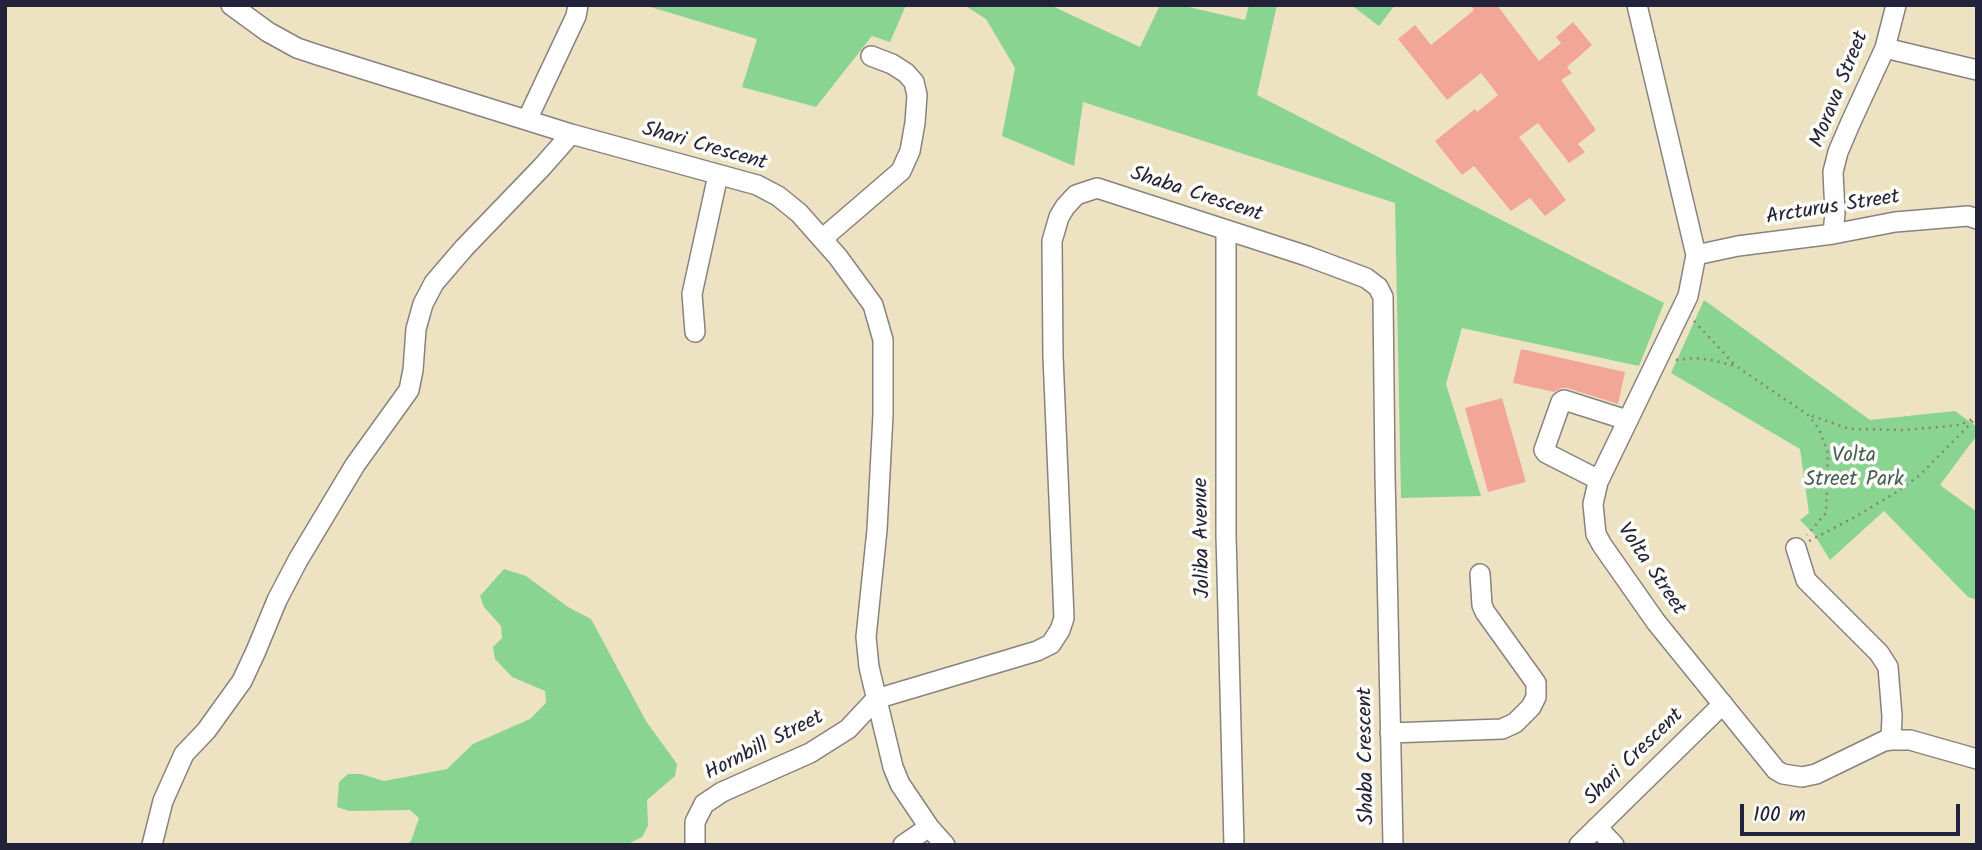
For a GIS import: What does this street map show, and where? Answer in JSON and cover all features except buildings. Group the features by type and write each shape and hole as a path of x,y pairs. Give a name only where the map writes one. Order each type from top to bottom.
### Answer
{"street":[{"name":"Shari Crescent","path":"231,5 268,32 297,48 571,134 757,185 778,196 799,213 822,239 873,304 883,340 883,415 877,530 866,638 869,667 893,767 900,784 929,827 945,845"},
{"path":"527,120 576,16 578,5"},
{"name":"Volta Street","path":"1637,5 1696,255 1688,296 1599,480 1593,504 1596,534 1656,622 1776,770 1802,778 1891,740 1910,740 1977,759"},
{"name":"Morava Street","path":"1833,234 1835,162 1885,48 1896,5"},
{"path":"1885,48 1977,70"},
{"path":"822,239 901,171 909,151 915,123 917,95 914,82 892,64 871,56"},
{"path":"152,845 163,801 184,754 206,731 242,681 277,600 298,560 355,465 409,390 416,329 423,304 434,283 571,134"},
{"path":"695,332 692,294 718,175"},
{"name":"Shaba Crescent","path":"876,699 1037,651 1051,644 1060,630 1064,618 1053,356 1052,241 1065,207 1076,195 1097,188 1366,278 1378,287 1383,298 1393,845"},
{"name":"Arcturus Street","path":"1696,255 1895,222 1968,216 1977,219"},
{"name":"Joliba Avenue","path":"1226,230 1226,536 1234,845"},
{"path":"1599,480 1544,450 1561,402 1564,400 1627,420"},
{"path":"1796,548 1805,580 1879,653 1888,667 1891,740"},
{"path":"1390,733 1502,729 1515,723 1531,707 1536,697 1536,683 1485,612 1482,606 1480,574"},
{"name":"Hornbill Street","path":"695,845 695,822 704,804 722,792 820,747 848,729 876,699"},
{"name":"Shari Crescent","path":"1579,845 1723,704"},
{"path":"903,845 929,827"},
{"path":"1597,827 1614,845"}],"path":[{"path":"1681,310 1737,366 1808,415 1850,429 1905,430 1960,425 1977,417"},
{"path":"1660,354 1673,360 1695,358 1737,366"},
{"path":"1796,548 1826,513 1828,453 1819,429 1808,415"},
{"path":"1796,548 1856,517 1900,490 1921,474 1977,417"}],"green space":[{"path":"644,5 906,5 890,42 872,36 816,107 742,87 757,39"},
{"path":"964,5 1050,5 1140,47 1160,5 1180,5 1245,20 1249,5 1277,5 1257,95 1664,303 1639,366 1462,328 1446,384 1481,496 1401,498 1395,203 1083,102 1074,166 1002,136 1015,68 986,19"},
{"path":"1351,5 1395,5 1379,26"},
{"name":"Volta Street Park","path":"1704,300 1870,420 1955,411 1977,427 1977,435 1940,485 1977,512 1977,600 1968,597 1884,511 1830,560 1814,534 1800,520 1809,513 1800,449 1671,373"},
{"path":"504,569 526,576 568,607 591,619 646,721 677,764 675,776 647,800 648,826 642,837 626,845 406,845 411,841 419,818 410,810 349,811 337,807 339,782 348,774 361,774 384,781 447,769 473,744 530,719 546,703 545,691 512,677 495,659 493,647 502,638 501,626 484,607 480,596"}]}
